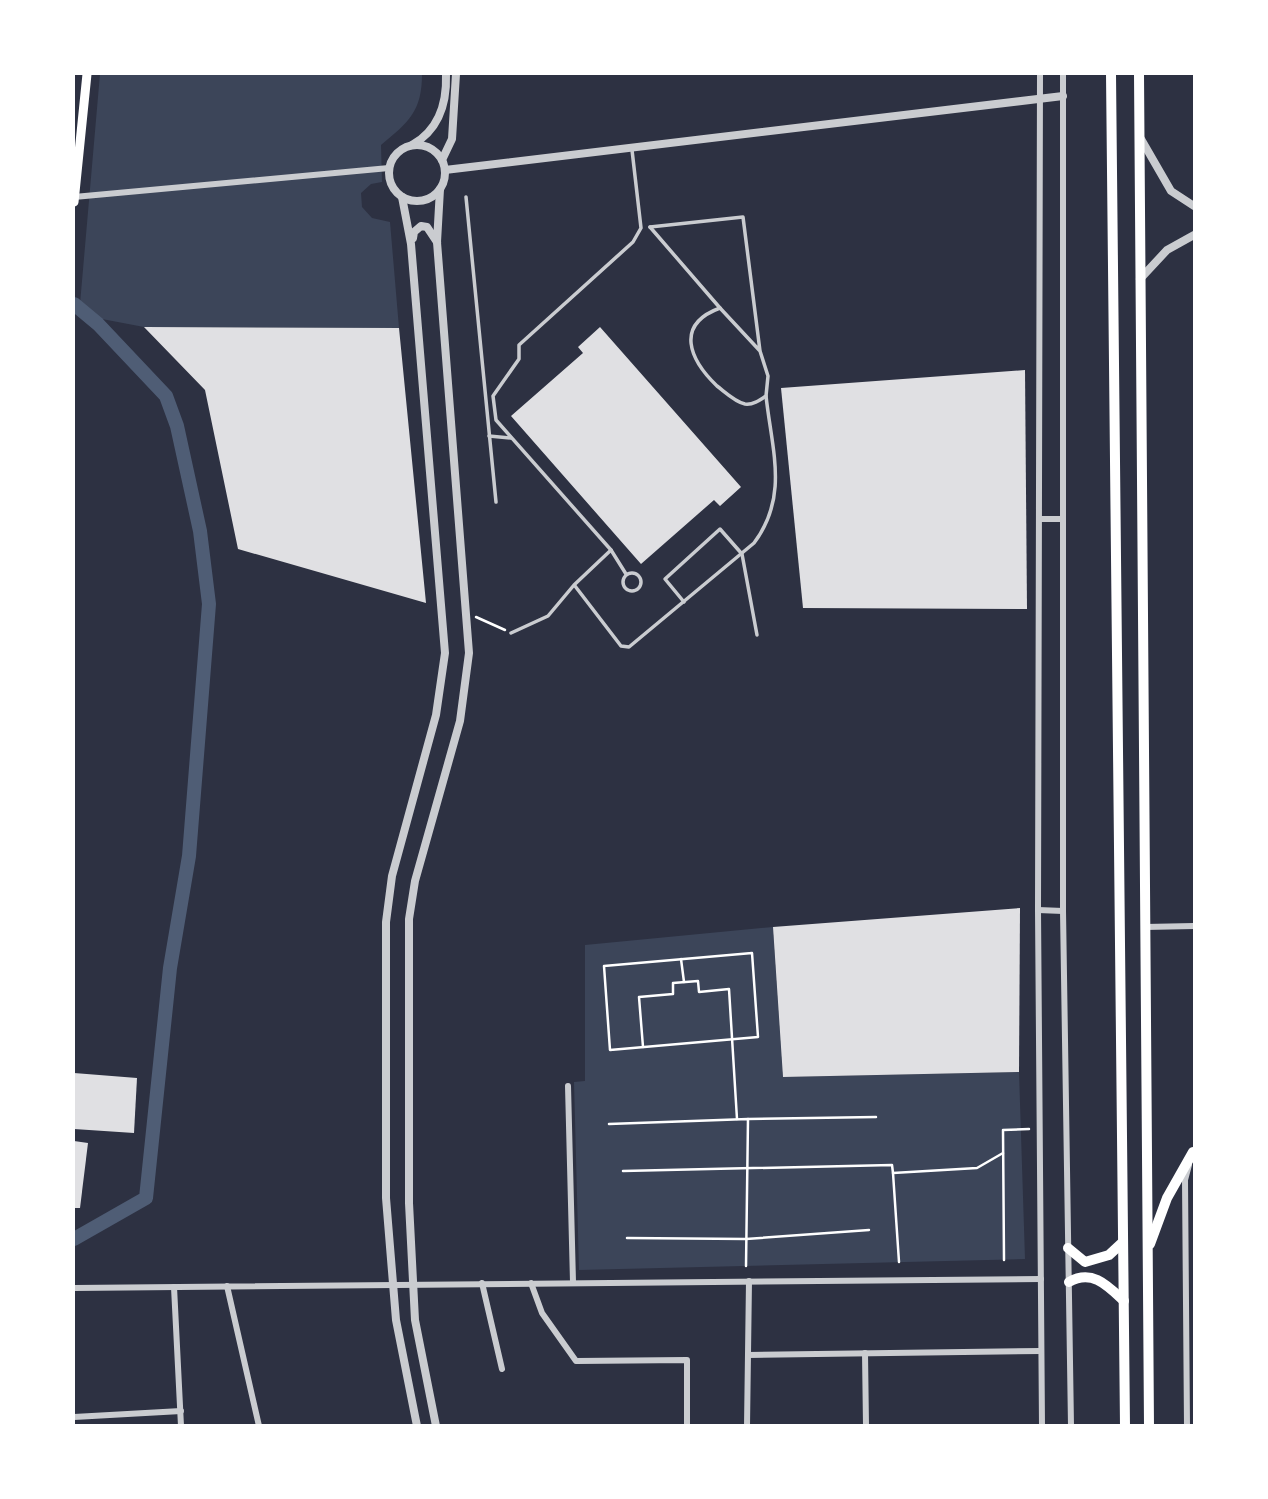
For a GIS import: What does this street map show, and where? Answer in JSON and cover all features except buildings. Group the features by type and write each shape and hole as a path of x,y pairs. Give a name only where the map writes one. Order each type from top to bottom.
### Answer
{"highway":[{"path":"1111,74 1125,1426"},
{"path":"1139,74 1149,1426"},
{"path":"1148,1250 1167,1198 1194,1150"},
{"path":"1068,1248 1085,1262 1109,1255 1123,1242"},
{"path":"1069,1282 1077,1277 1090,1276 1111,1288 1124,1301"}],"main road":[{"path":"74,200 87,74"}],"street":[{"path":"417,1426 396,1320 386,1198 386,922 392,876 436,715 445,653 411,244 402,197 394,189 389,168 393,158 428,136 439,119 446,74"},
{"path":"442,160 452,139 456,74"},
{"path":"1040,74 1038,910 1042,1426"},
{"path":"1062,74 1063,911 1071,1426"},
{"path":"445,170 1062,96"},
{"path":"1139,135 1171,191 1195,206"},
{"path":"411,145 426,146 442,160 445,170 440,189 437,242 469,653 460,721 415,881 409,919 409,1203 415,1320 436,1426"},
{"path":"74,200 389,168"},
{"path":"402,197 422,200 440,189"},
{"path":"411,244 414,232 421,226 427,227 437,242"},
{"path":"1140,279 1167,250 1195,234"},
{"path":"1039,519 1063,519"},
{"path":"1038,910 1063,911"},
{"path":"1145,927 1195,926"},
{"path":"568,1086 573,1282"},
{"path":"1187,1426 1185,1180 1194,1150"},
{"path":"74,1288 1041,1279"},
{"path":"747,1426 749,1281"},
{"path":"482,1283 502,1369"},
{"path":"531,1283 541,1313 576,1361 687,1360 687,1426"},
{"path":"227,1286 259,1426"},
{"path":"174,1287 181,1426"},
{"path":"748,1355 1041,1351"},
{"path":"865,1353 866,1426"},
{"path":"74,1417 181,1411"}],"lane":[{"path":"626,574 611,550 496,420 493,396 519,359 519,345 633,242 641,228 632,148"},
{"path":"466,197 496,502"},
{"path":"574,585 621,646 629,648 742,554 768,523 777,496 766,396 768,376 760,351 743,217 649,227 760,351"},
{"path":"720,309 712,312 693,329 690,344 699,366 736,400 753,403 766,396"},
{"path":"488,436 511,438"},
{"path":"685,602 665,579 720,529 742,554 757,635"},
{"path":"511,633 548,616 574,585 611,550"},
{"path":"634,572 640,576 642,584 638,590 630,592 624,587 622,580 626,574 634,572"}],"path":[{"path":"466,613 511,633"},
{"path":"752,953 758,1037 610,1050 604,966 681,959 752,953"},
{"path":"681,959 684,982"},
{"path":"643,1047 639,997 674,994 673,983 684,982 698,981 699,992 729,989 737,1119"},
{"path":"609,1124 876,1117"},
{"path":"746,1266 748,1119"},
{"path":"1004,1260 1003,1130 1040,1129"},
{"path":"893,1173 977,1168 1003,1153"},
{"path":"623,1171 892,1165 899,1262"},
{"path":"627,1238 746,1239 869,1230"}],"shaded area":[{"path":"100,74 422,74 420,97 412,115 381,145 382,182 371,184 361,193 362,207 372,218 390,222 399,328 144,327 102,319 80,304"},
{"path":"773,927 783,1077 1019,1072 1025,1259 579,1270 574,1082 585,1081 585,945"}],"waterway":[{"path":"74,304 98,324 166,396 177,426 200,531 209,604 189,856 170,968 146,1198 74,1239"}]}
